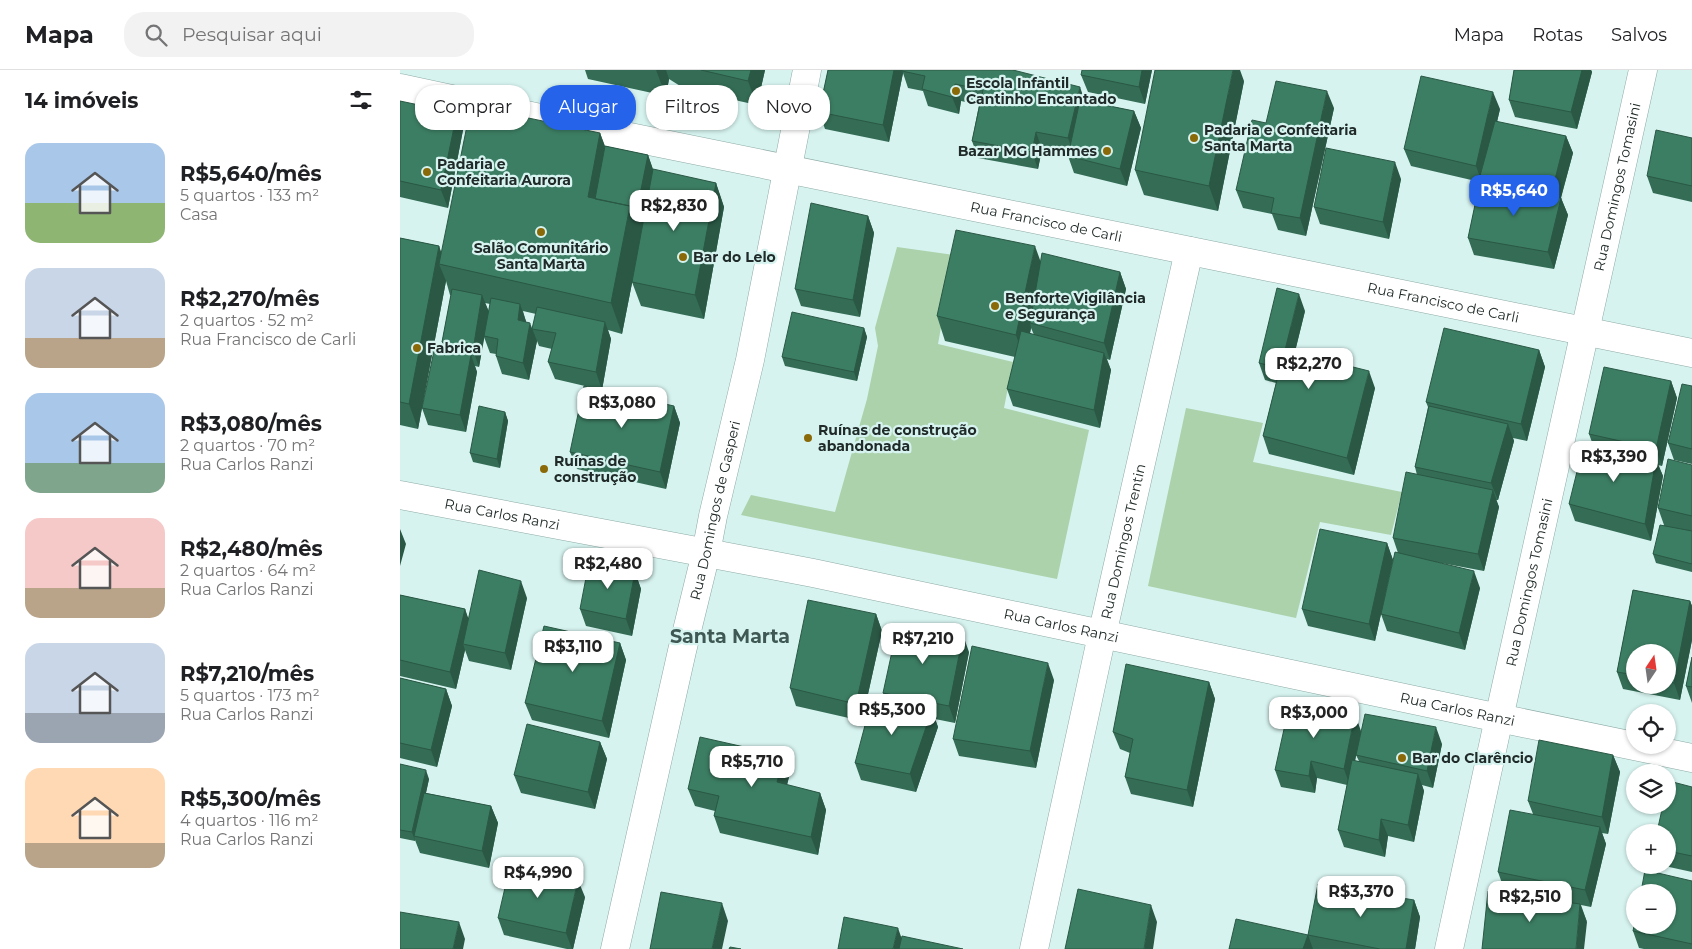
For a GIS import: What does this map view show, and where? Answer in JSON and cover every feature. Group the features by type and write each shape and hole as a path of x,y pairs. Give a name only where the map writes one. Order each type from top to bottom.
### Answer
{"street":[{"name":"Rua Domingos de Gasperi","path":"615,949 750,360 807,70"},
{"name":"Rua Domingos Tomasini","path":"1450,949 1499,718 1643,70"},
{"name":"Rua Francisco de Carli","path":"400,88 1692,353"},
{"name":"Rua Domingos Trentin","path":"1034,949 1102,635 1189,251"},
{"name":"Rua Carlos Ranzi","path":"400,495 813,573 1692,758"}],"green space":[{"path":"897,247 954,255 938,344 1013,362 1004,408 1089,430 1057,579 741,515 751,495 835,512 867,399 878,346 875,328"},
{"path":"1186,408 1263,423 1253,462 1402,492 1391,535 1320,522 1296,618 1148,586"}],"building":[{"path":"701,70 751,70 748,81"},
{"path":"828,70 894,70 883,125 830,114 830,85 825,85"},
{"path":"902,70 1013,70 1080,87 1068,138 1036,132 1032,152 972,141 983,90 955,84 952,97 922,89 925,76"},
{"path":"1082,70 1142,70 1139,87 1081,75"},
{"name":"Padaria e Confeitaria Santa Marta","path":"1155,70 1233,70 1209,186 1135,170"},
{"path":"1514,70 1582,70 1571,112 1509,100"},
{"path":"1421,76 1493,92 1476,166 1404,149"},
{"path":"1276,81 1327,91 1300,218 1271,213 1274,198 1236,190 1252,120 1266,123"},
{"path":"1080,100 1134,111 1120,169 1068,156"},
{"name":"Padaria e Confeitaria Aurora","path":"400,101 415,104 415,130 453,130 441,190 400,181"},
{"name":"Salão Comunitário Santa Marta","path":"530,118 540,120 540,130 586,130 600,133 588,197 630,206 611,303 439,264 466,130 530,130"},
{"path":"1495,121 1566,136 1552,191 1480,176"},
{"path":"1656,130 1692,138 1692,186 1647,176"},
{"path":"605,146 648,155 635,219 630,206 595,199"},
{"path":"1326,148 1395,162 1383,222 1314,207"},
{"name":"Bar do Lelo","path":"653,169 716,183 695,295 632,282"},
{"path":"1480,181 1561,198 1548,252 1468,238"},
{"path":"811,203 868,216 853,300 795,289"},
{"name":"Benforte Vigilância e Segurança","path":"956,230 1035,246 1016,335 937,316"},
{"path":"400,238 439,246 409,404 400,402"},
{"path":"1042,253 1120,272 1104,343 1030,323"},
{"path":"1277,288 1299,294 1285,350 1369,371 1347,458 1263,436 1280,368 1259,363"},
{"path":"452,289 482,295 473,350 442,342"},
{"path":"491,298 520,304 518,320 530,323 523,363 496,356 498,339 484,336"},
{"path":"537,307 605,322 596,372 548,362 556,333 532,329"},
{"path":"792,312 864,328 854,372 782,357"},
{"path":"1444,328 1539,350 1521,424 1426,402"},
{"path":"1021,331 1104,353 1094,410 1007,389"},
{"path":"435,346 471,355 460,415 422,408"},
{"path":"1604,367 1671,381 1656,449 1589,434"},
{"path":"1682,384 1692,386 1692,449 1668,443"},
{"path":"584,386 674,406 660,472 570,452"},
{"path":"479,406 505,412 497,459 470,453"},
{"path":"1429,406 1508,424 1491,483 1415,467"},
{"path":"1584,443 1656,459 1645,524 1569,504"},
{"path":"1668,459 1692,465 1692,516 1658,508"},
{"path":"1406,472 1493,490 1478,554 1393,538"},
{"path":"1660,525 1692,531 1692,564 1653,554"},
{"path":"1320,529 1387,543 1369,624 1302,609"},
{"path":"1395,552 1474,571 1459,633 1381,614"},
{"path":"589,562 635,572 626,619 580,609"},
{"path":"479,570 521,581 505,653 463,644"},
{"path":"1633,590 1690,601 1676,673 1676,644 1626,644 1626,674 1617,672"},
{"path":"400,595 465,609 450,672 400,660"},
{"path":"808,600 876,614 856,704 790,688"},
{"path":"898,624 963,635 949,706 883,693"},
{"path":"544,626 620,643 602,721 525,703"},
{"path":"972,646 1048,663 1030,751 953,739"},
{"path":"1692,657 1692,687 1686,686"},
{"path":"1126,664 1209,682 1187,790 1125,777 1133,739 1113,732"},
{"path":"400,678 446,689 431,750 400,743"},
{"path":"872,699 932,710 910,774 855,763"},
{"path":"1290,702 1355,714 1344,769 1311,761 1309,776 1275,770"},
{"path":"1365,714 1436,727 1427,771 1356,755"},
{"path":"527,724 600,742 588,792 514,775"},
{"path":"700,737 784,756 777,782 820,793 811,837 714,816 719,796 688,789"},
{"path":"1539,740 1613,755 1602,817 1528,801"},
{"path":"1352,760 1418,774 1408,825 1381,819 1379,840 1338,830"},
{"path":"400,764 426,770 412,832 400,830"},
{"path":"1676,783 1692,787 1692,856 1676,853 1676,824 1659,824 1661,814 1676,814"},
{"path":"424,793 491,806 482,851 414,836"},
{"path":"1510,810 1600,827 1585,890 1498,872"},
{"path":"510,866 578,880 566,933 498,918"},
{"path":"1644,874 1662,874 1692,881 1692,944 1647,934 1676,934 1676,884 1642,884"},
{"path":"1318,884 1414,900 1406,949 1380,949 1308,935"},
{"path":"1078,889 1151,905 1144,949 1065,949"},
{"path":"1488,891 1580,904 1576,949 1482,949"},
{"path":"661,892 722,903 712,949 650,949"},
{"path":"400,912 459,922 453,949 400,949"},
{"path":"844,917 898,928 893,949 838,949"},
{"path":"1236,919 1308,935 1303,949 1229,949"},
{"path":"902,936 963,949 899,949"}],"place":[{"name":"Escola Infantil Cantinho Encantado","path":"956,91"},
{"name":"Padaria e Confeitaria Santa Marta","path":"1194,138"},
{"name":"Bazar MG Hammes","path":"1107,151"},
{"name":"Padaria e Confeitaria Aurora","path":"427,172"},
{"name":"Salão Comunitário Santa Marta","path":"541,232"},
{"name":"Bar do Lelo","path":"683,257"},
{"name":"Benforte Vigilância e Segurança","path":"995,306"},
{"name":"Fabrica","path":"417,348"},
{"name":"Ruínas de construção abandonada","path":"808,438"},
{"name":"Ruínas de construção","path":"544,469"},
{"name":"Bar do Clarêncio","path":"1402,758"}],"district":[{"name":"Santa Marta","path":"730,636"}]}
